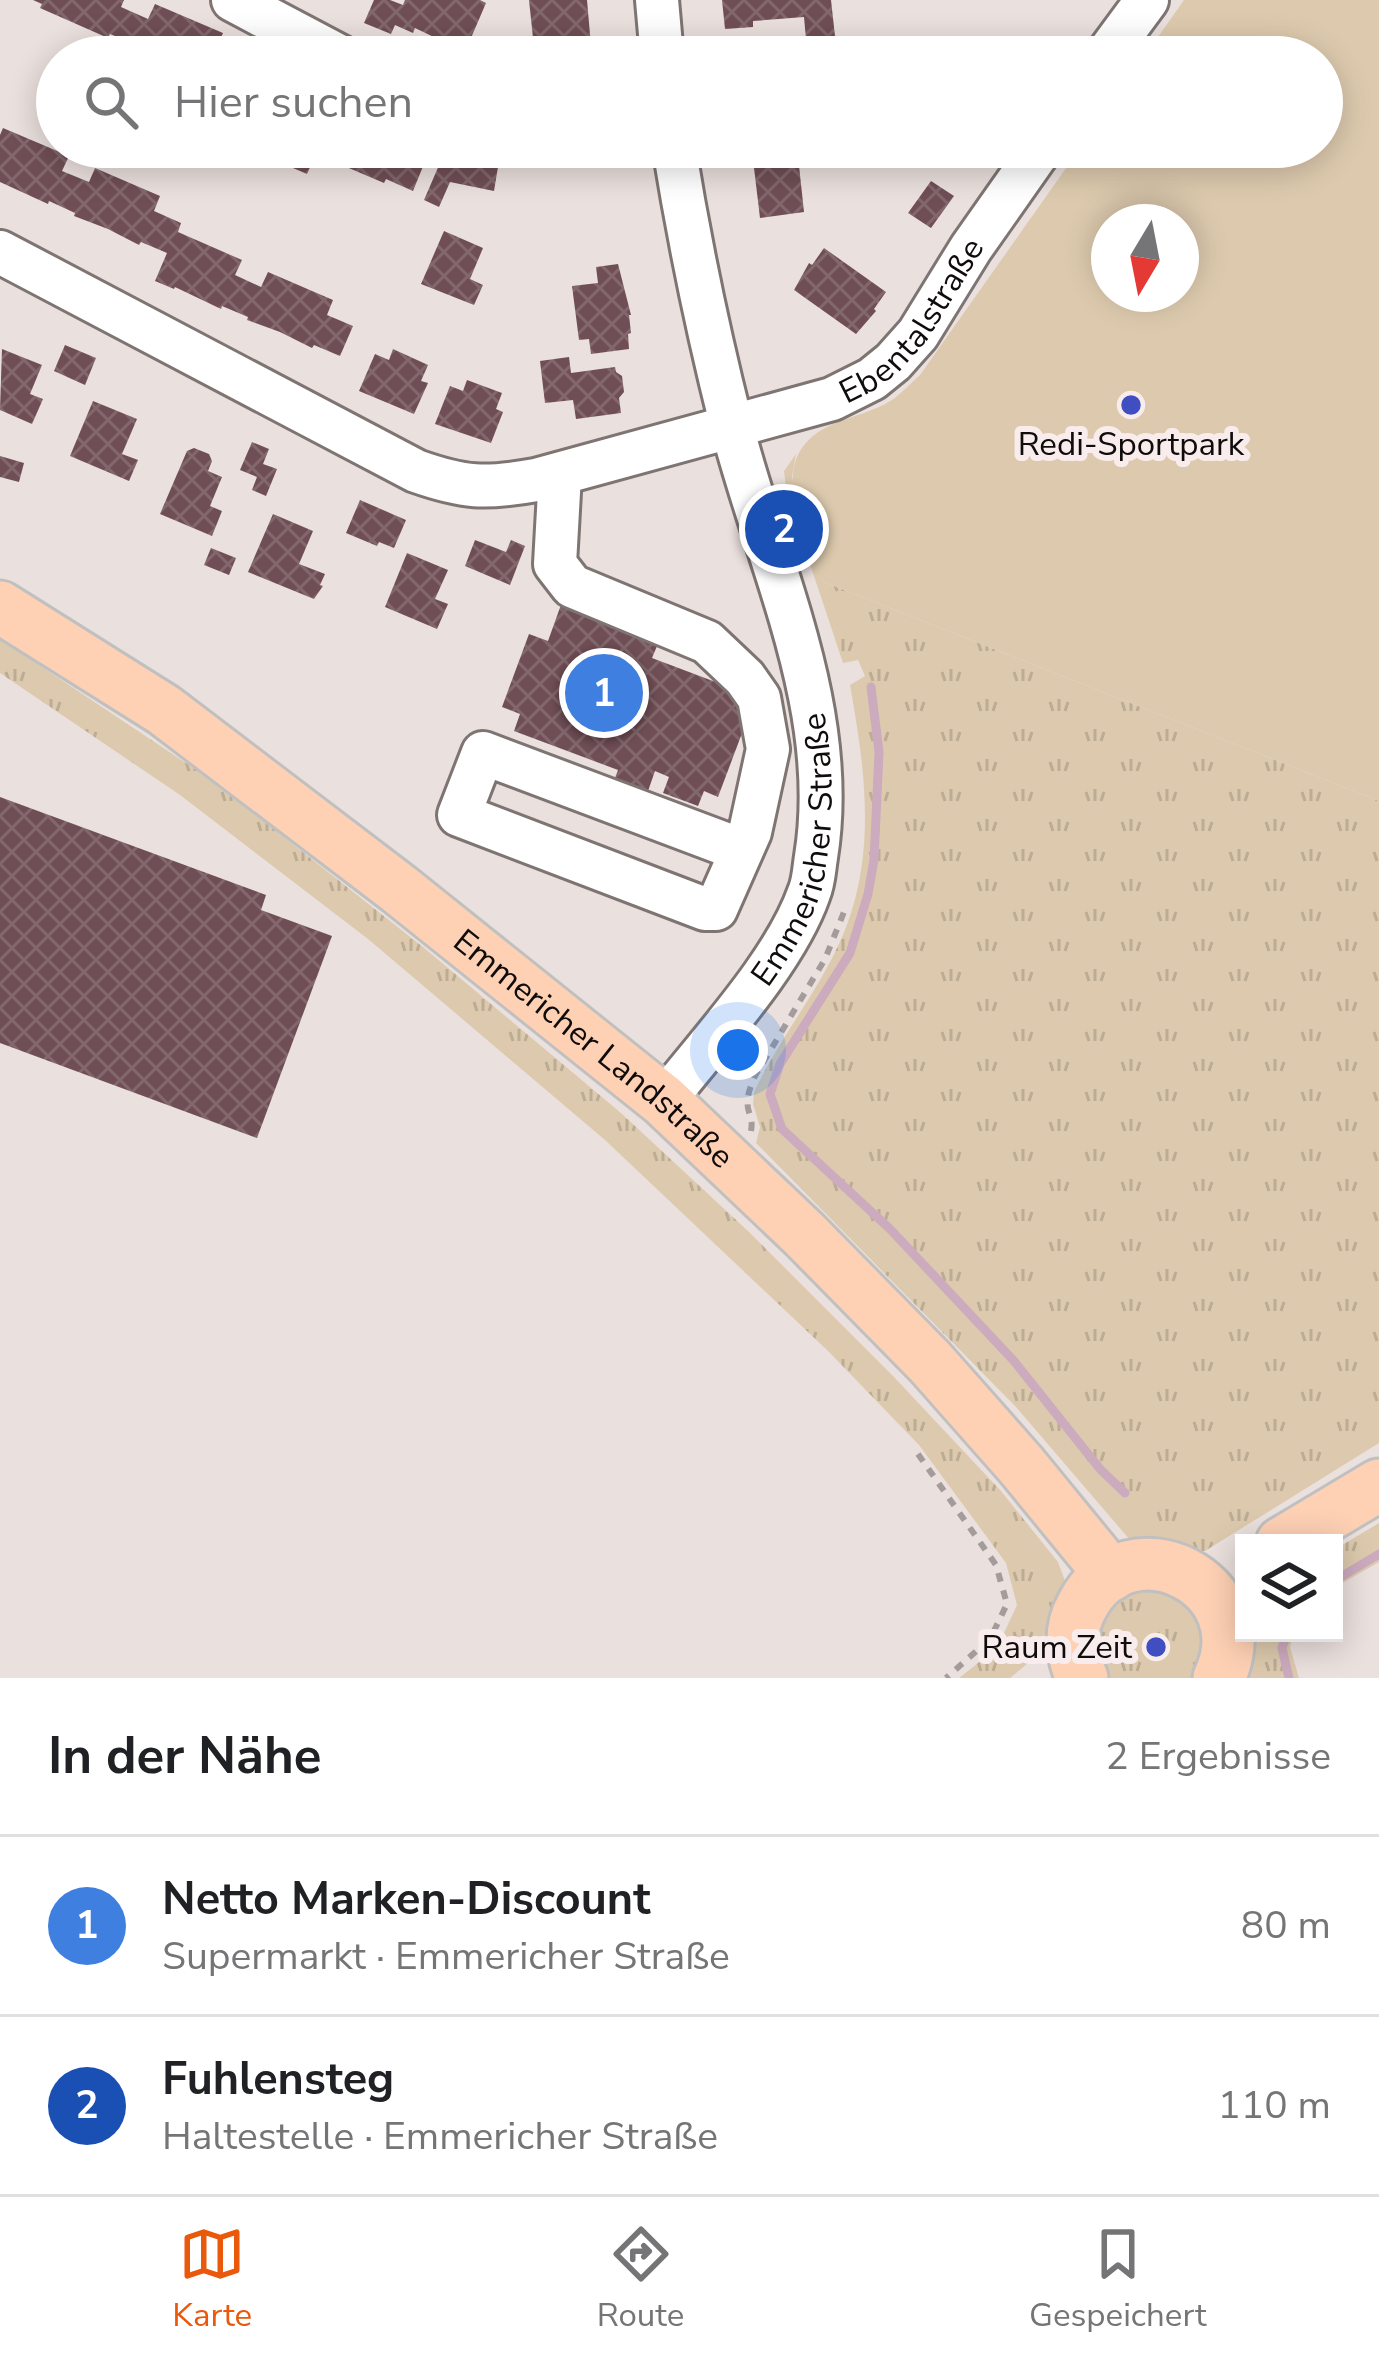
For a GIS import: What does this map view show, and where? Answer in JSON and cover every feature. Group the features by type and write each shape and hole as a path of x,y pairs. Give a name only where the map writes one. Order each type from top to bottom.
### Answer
{"main road":[{"name":"Emmericher Landstraße","path":"0,607 164,710 399,889 664,1101 930,1362 1111,1575"},
{"path":"1297,1534 1379,1485"},
{"path":"1079,1677 1073,1652 1076,1618 1093,1589 1111,1575 1141,1564 1226,1578 1226,1661 1219,1678"}],"street":[{"path":"233,0 301,36"},
{"path":"657,0 660,36"},
{"path":"1120,36 1147,0"},
{"name":"Emmericher Straße","path":"664,1101 768,968 798,918 813,878 822,801 817,728 732,427 690,246 677,168"},
{"name":"Ebentalstraße","path":"0,252 416,471 452,484 491,488 560,474 832,399 872,380 918,334 1027,168"},
{"path":"560,474 555,564 572,586 707,642 759,698 768,749 750,832 716,909 705,909 459,815 482,753 741,850"}],"path":[{"path":"918,1454 996,1565 1007,1604 990,1639 946,1678"}],"green space":[{"name":"Redi-Sportpark","path":"1184,0 1379,0 1379,801 824,582 794,496 798,456 810,439 831,425 892,400 920,375 1066,168 1343,168 1343,36 1159,36"},
{"path":"796,454 792,477 824,582 1379,801 1379,1443 1205,1551 1188,1553 1130,1540 1016,1407 756,1143 760,1127 754,1092 839,944 857,893 865,834 860,744 850,685 865,676 858,660 843,663 787,495 784,471"},
{"path":"0,639 213,781 423,947 621,1113 749,1232 1001,1491 1058,1562 1065,1581 1058,1626 1049,1646 1010,1678 959,1678 997,1648 1017,1605 1006,1563 919,1445 828,1351 605,1140 368,939 180,795 0,673"},
{"path":"1379,1523 1379,1562 1343,1583 1343,1545"},
{"path":"1161,1583 1208,1623 1198,1678 1102,1678 1090,1632 1115,1593"},
{"path":"1244,1642 1291,1642 1299,1678 1246,1678"}],"building":[{"path":"33,0 124,0 121,7 148,19 155,4 223,33 103,36 40,8 42,4"},
{"path":"374,0 403,5 405,0 486,3 472,36 432,36 395,25 391,34 364,23"},
{"path":"529,0 587,0 590,36 533,36"},
{"path":"722,0 831,0 835,36 806,36 804,17 753,21 753,27 725,29"},
{"path":"3,128 36,142 36,168 63,168 89,182 95,168 160,196 154,211 181,223 178,232 242,260 235,275 261,287 268,272 333,300 327,315 353,326 340,356 155,281 167,253 0,182"},
{"path":"349,168 422,168 413,191 386,179 384,183"},
{"path":"438,168 498,168 494,191 450,182 439,207 424,200"},
{"path":"754,168 799,168 804,212 760,218"},
{"path":"931,181 954,196 931,228 908,213"},
{"path":"444,231 483,248 470,279 483,285 474,305 421,284"},
{"path":"824,248 886,292 856,334 794,290"},
{"path":"618,264 631,315 629,349 591,354 589,339 579,340 572,286 598,283 596,267"},
{"path":"65,345 96,358 85,385 54,371"},
{"path":"2,349 42,365 30,394 43,399 32,424 0,410"},
{"path":"393,349 428,365 421,381 428,383 414,414 359,391 375,354 389,360"},
{"path":"569,357 571,373 615,367 622,376 621,413 576,419 573,400 545,403 540,361"},
{"path":"467,380 502,393 496,409 503,412 491,443 435,424 450,386 463,391"},
{"path":"93,401 137,419 122,454 138,460 129,481 70,456"},
{"path":"252,442 269,449 263,464 277,469 266,496 252,490 257,477 240,470"},
{"path":"194,448 209,454 208,471 222,477 210,506 222,511 212,536 160,514 187,451"},
{"path":"0,456 24,463 19,482 0,477"},
{"path":"360,500 406,520 394,548 346,533"},
{"path":"273,514 313,531 299,564 325,574 314,599 248,572"},
{"path":"475,540 506,552 511,540 525,546 510,585 465,566"},
{"path":"211,548 236,558 229,575 204,565"},
{"path":"407,553 448,570 435,599 448,604 437,629 385,607"},
{"path":"562,602 660,639 652,658 742,692 736,707 750,712 718,797 704,791 698,806 663,793 669,777 655,771 648,791 615,778 618,770 514,731 520,714 502,707 529,634 548,641"},
{"path":"0,797 266,895 261,910 332,936 257,1138 0,1043"}],"waterway":[{"path":"871,687 879,752 868,894 850,953 780,1064 770,1094 782,1129 890,1229 1014,1361 1100,1469 1125,1493"},
{"path":"1343,1576 1379,1554"},
{"path":"1284,1642 1289,1678"}],"place":[{"name":"Redi-Sportpark","path":"1131,405"},
{"name":"Fuhlensteg","path":"784,529"},
{"name":"Netto Marken-Discount","path":"604,693"},
{"name":"Raum Zeit","path":"1156,1647"}]}
